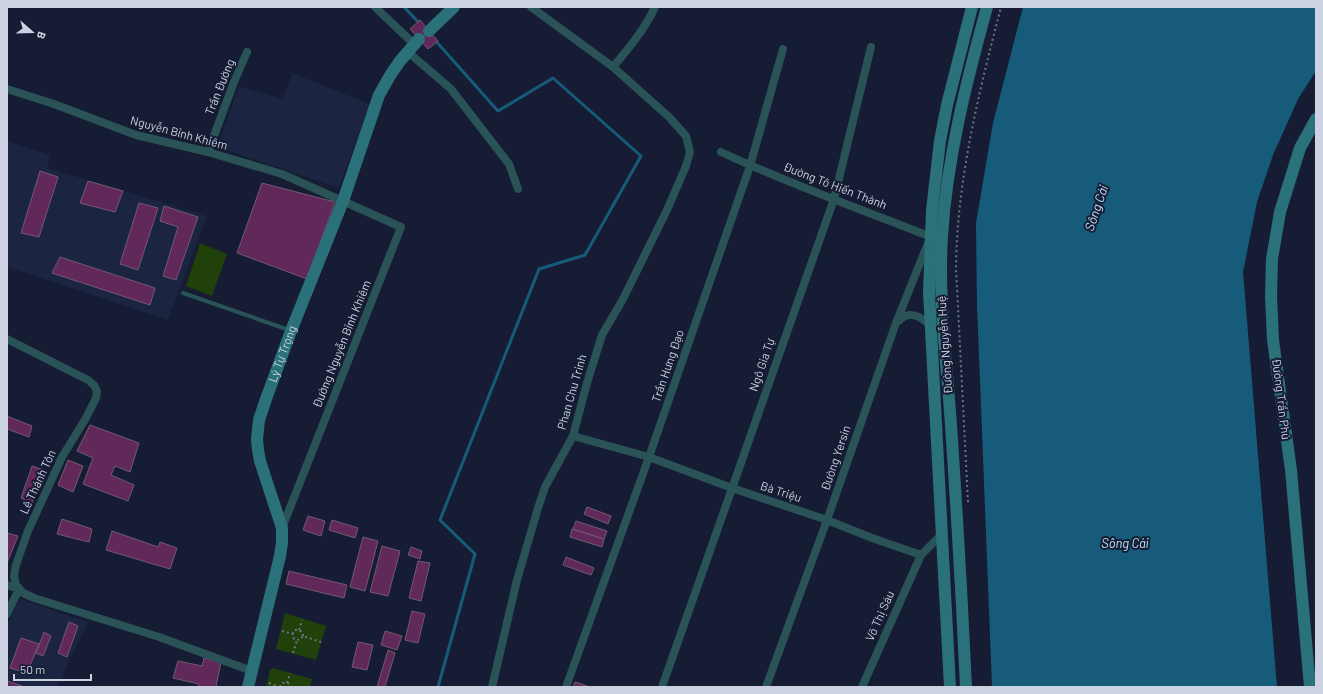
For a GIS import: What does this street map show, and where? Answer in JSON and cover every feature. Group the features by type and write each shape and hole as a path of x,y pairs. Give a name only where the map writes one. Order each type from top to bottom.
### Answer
{"main road":[{"path":"429,31 454,7"},
{"name":"Đường Nguyễn Huệ","path":"966,687 959,529 936,237 934,189 940,141 947,105 972,7"},
{"name":"Đường Nguyễn Huệ","path":"950,687 929,292 936,237 955,136 968,75 988,7"},
{"name":"Lý Tự Trọng","path":"248,687 282,543 282,528 260,461 257,439 260,420 266,399 291,331 343,201 380,95 391,74 414,45"},
{"name":"Đường Trần Phú","path":"1310,687 1291,477 1273,340 1271,297 1272,260 1280,212 1300,148 1315,125"},
{"path":"942,534 959,529"}],"street":[{"path":"375,7 414,45 451,89 509,164 518,189"},
{"path":"531,7 614,67 636,39 655,7"},
{"name":"Ngô Gia Tự","path":"662,687 834,199 871,47"},
{"name":"Trần Hưng Đạo","path":"566,687 649,457 750,166 783,49"},
{"name":"Trần Đường","path":"208,152 234,82 247,52"},
{"name":"Phan Chu Trinh","path":"492,687 517,580 545,487 554,468 573,436 602,335 639,268 667,210 686,166 690,152 686,136 669,117 614,67"},
{"name":"Nguyễn Bỉnh Khiêm","path":"7,89 54,104 136,135 208,152 282,174 343,201"},
{"name":"Đường Tô Hiến Thành","path":"721,152 750,166 936,237"},
{"name":"Đường Nguyễn Bỉnh Khiêm","path":"282,528 401,227 369,214 343,201"},
{"name":"Đường Yersin","path":"766,687 827,520 896,323 936,237"},
{"path":"896,323 905,316 911,316 926,320 931,327"},
{"name":"Lê Thánh Tôn","path":"7,339 88,380 94,385 97,391 96,398 86,418 62,457 19,555 14,576 16,585 19,589"},
{"name":"Bà Triệu","path":"573,436 649,457 921,555"},
{"path":"921,555 942,534"},
{"name":"Võ Thị Sáu","path":"862,687 921,555"},
{"path":"7,585 19,589 23,594 34,598 159,638 252,671"},
{"path":"7,614 19,589"}],"lane":[{"path":"183,293 291,331"}],"path":[{"path":"968,502 956,268 956,236 972,125 978,95 1001,7"},
{"path":"293,634 296,630 299,630 302,620"},
{"path":"299,630 303,632 303,636"},
{"path":"282,631 293,634"},
{"path":"293,634 294,639 297,640"},
{"path":"293,653 297,640 300,640 303,636"},
{"path":"303,636 321,642"},
{"path":"287,683 290,673"},
{"path":"269,683 280,687 282,683 287,683"},
{"path":"287,683 290,687"}],"shaded area":[{"path":"292,73 370,104 339,188 217,147 239,86 283,99"},
{"path":"7,141 50,155 48,168 207,216 168,320 7,267"},
{"path":"20,599 88,622 57,687 7,687 7,625"}],"green space":[{"path":"200,243 227,254 212,296 186,286"},
{"path":"285,613 326,626 316,660 276,649"},
{"path":"273,668 312,679 310,687 266,687 270,670"}],"water":[{"name":"Sông Cái","path":"1023,7 1316,7 1316,71 1298,99 1273,155 1257,202 1243,272 1277,687 992,687 977,304 976,223 993,123"}],"building":[{"path":"420,20 438,41 428,49 410,29"},
{"path":"40,171 58,177 39,237 21,233"},
{"path":"88,181 123,191 115,212 80,203"},
{"path":"262,183 335,202 307,279 237,253"},
{"path":"139,203 158,208 138,270 120,264"},
{"path":"164,206 198,217 176,280 163,276 178,227 160,221"},
{"path":"60,257 155,288 150,305 52,273"},
{"path":"7,416 32,426 29,437 7,429"},
{"path":"90,425 139,443 130,472 115,466 111,475 134,485 128,501 83,484 93,458 77,451"},
{"path":"68,460 83,466 73,492 58,485"},
{"path":"32,466 44,470 32,503 21,498"},
{"path":"587,507 611,516 608,524 584,514"},
{"path":"308,516 325,521 321,536 303,530"},
{"path":"62,519 92,529 89,542 57,534"},
{"path":"332,520 358,528 355,538 329,530"},
{"path":"576,521 607,531 604,539 573,529"},
{"path":"572,529 604,539 602,547 570,537"},
{"path":"112,531 158,547 160,542 177,548 170,569 106,550"},
{"path":"7,533 18,536 7,563"},
{"path":"363,537 378,541 365,591 350,587"},
{"path":"382,546 400,551 388,596 370,592"},
{"path":"411,547 422,551 420,559 408,555"},
{"path":"566,557 594,568 591,575 563,565"},
{"path":"418,561 430,563 421,601 409,598"},
{"path":"289,571 347,585 344,598 286,584"},
{"path":"412,611 425,614 418,643 405,640"},
{"path":"69,622 78,626 67,657 58,653"},
{"path":"385,631 402,636 397,650 381,645"},
{"path":"44,632 51,636 43,656 36,653"},
{"path":"21,638 39,644 27,673 10,668"},
{"path":"358,642 373,645 367,670 352,667"},
{"path":"388,650 395,653 385,687 377,687"},
{"path":"204,658 221,662 216,687 198,687 199,684 173,678 178,661 202,666"},
{"path":"7,681 25,687 7,687"},
{"path":"575,682 590,687 573,687"}],"waterway":[{"path":"404,7 421,25"},
{"path":"434,39 498,111 553,78 641,156 585,255 539,269 440,520 475,554 438,687"}]}
